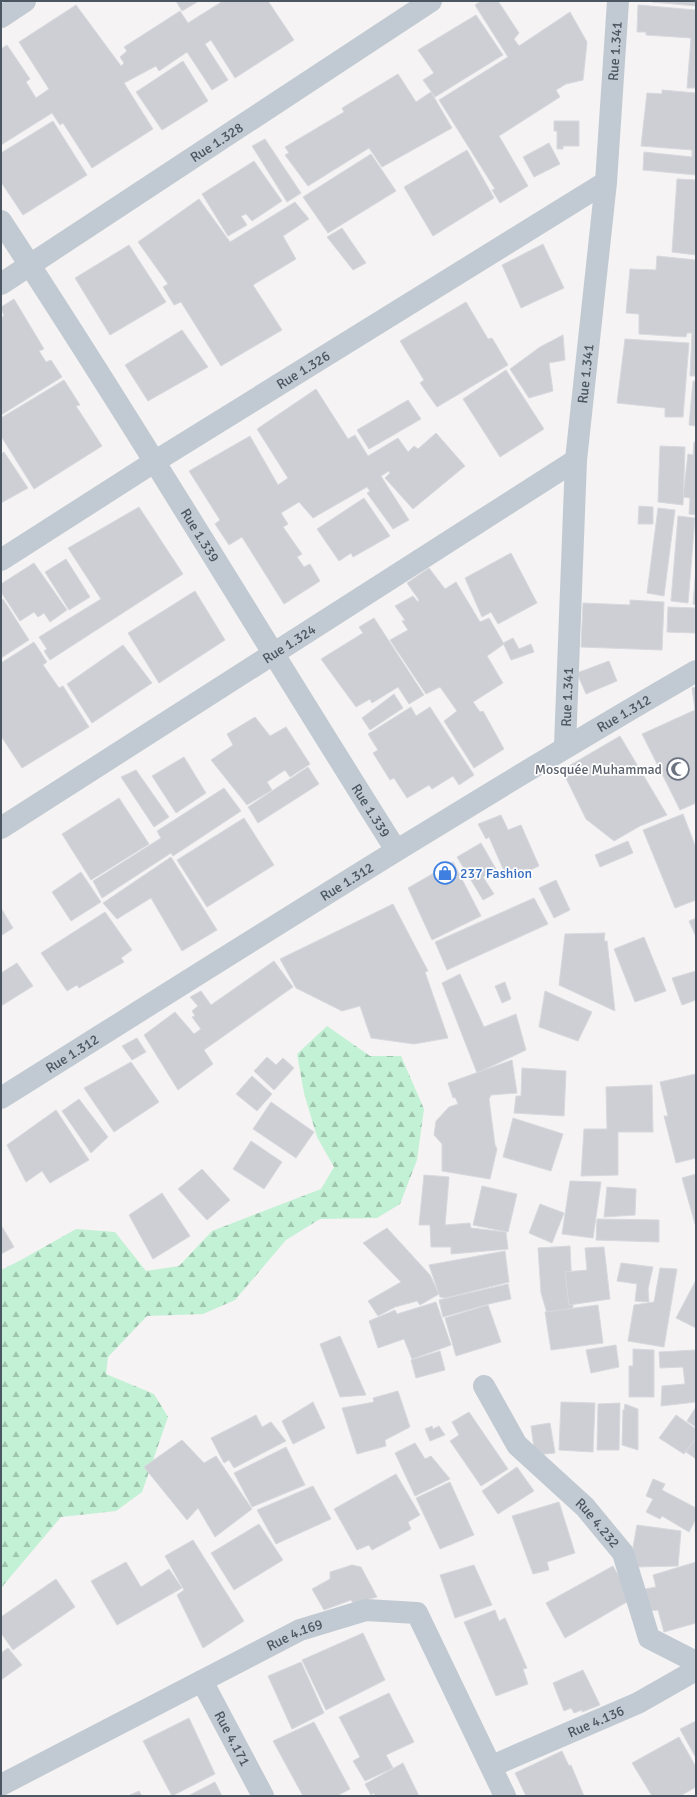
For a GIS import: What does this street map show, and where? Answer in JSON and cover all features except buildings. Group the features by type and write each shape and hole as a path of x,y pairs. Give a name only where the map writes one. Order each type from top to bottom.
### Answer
{"street":[{"path":"1,17 25,1"},
{"name":"Rue 1.328","path":"1,284 431,1"},
{"name":"Rue 1.341","path":"565,746 576,460 606,182 618,1"},
{"name":"Rue 1.326","path":"1,560 154,462 606,182"},
{"name":"Rue 1.339","path":"1,221 154,462 272,655 396,850"},
{"name":"Rue 1.324","path":"1,828 576,460"},
{"name":"Rue 1.312","path":"1,1098 396,850 565,746 696,670"},
{"name":"Rue 4.232","path":"484,1386 517,1445 585,1507 623,1553 649,1638 696,1662"},
{"name":"Rue 4.169","path":"1,1786 300,1630 366,1610 417,1613 506,1796"},
{"name":"Rue 4.136","path":"492,1766 638,1703 696,1670"},
{"name":"Rue 4.171","path":"202,1681 263,1796"}],"green space":[{"path":"327,1026 370,1056 401,1056 424,1109 417,1160 400,1204 377,1218 320,1219 286,1240 235,1300 203,1314 147,1316 108,1357 106,1374 154,1394 168,1417 142,1492 116,1511 61,1517 1,1588 1,1270 76,1229 115,1232 146,1271 179,1266 212,1231 321,1189 334,1167 317,1137 304,1093 297,1054"}],"place":[{"name":"Mosquée Muhammad","path":"678,769"},
{"name":"237 Fashion","path":"445,873"}]}
